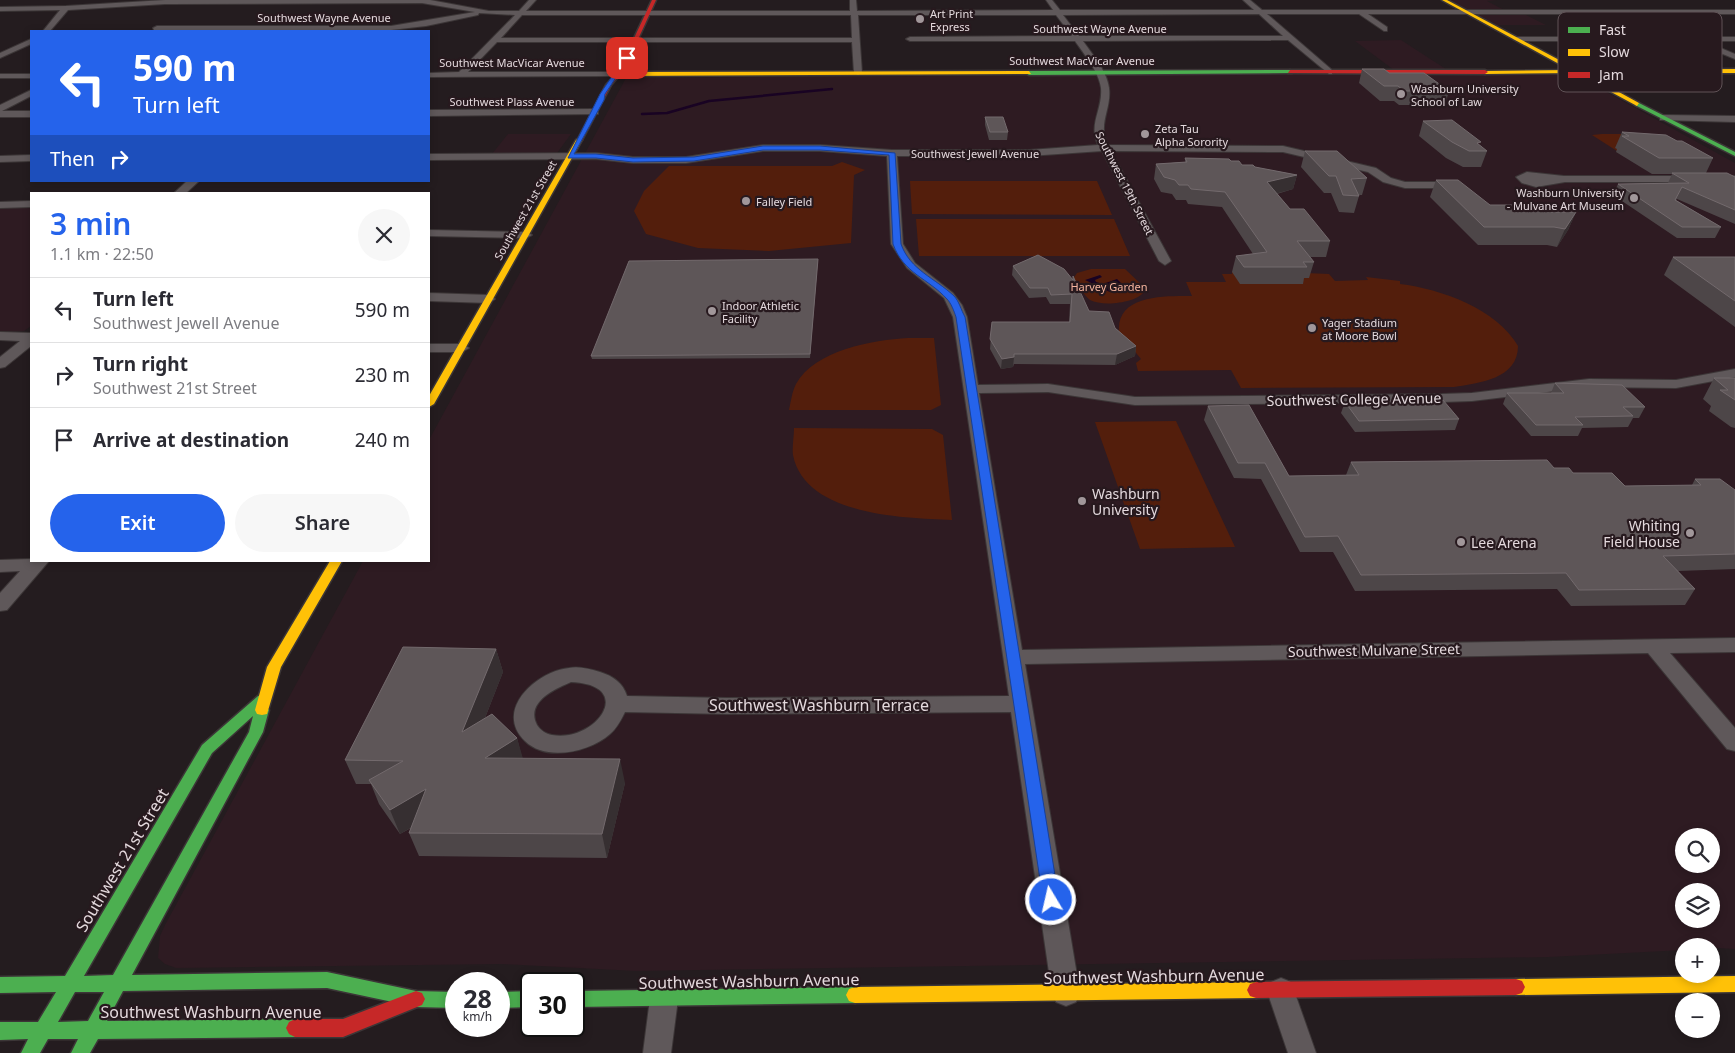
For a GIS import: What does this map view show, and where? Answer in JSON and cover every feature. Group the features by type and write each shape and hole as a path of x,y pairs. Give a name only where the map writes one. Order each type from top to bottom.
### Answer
{"main road":[{"name":"Southwest 21st Street","path":"430,402 526,235 595,112 603,94 627,58 654,0"},
{"path":"1444,0 1558,61"},
{"name":"Southwest MacVicar Avenue","path":"616,74 1558,71"},
{"name":"Southwest MacVicar Avenue","path":"1722,71 1735,71"},
{"path":"1616,92 1735,154"},
{"path":"1663,118 1667,124 1735,161"},
{"name":"Southwest 21st Street","path":"80,1053 256,732 263,700 274,667 335,562"},
{"name":"Southwest 21st Street","path":"30,1053 208,749 263,700"},
{"name":"Southwest Washburn Avenue","path":"0,985 327,980 416,999 445,1000"},
{"name":"Southwest Washburn Avenue","path":"585,999 1735,984"},
{"name":"Southwest Washburn Avenue","path":"0,1031 343,1028 416,999"}],"street":[{"path":"461,75 533,0"},
{"path":"853,0 858,73"},
{"name":"Southwest 19th Street","path":"1049,0 1099,73 1105,85 1097,127 1105,148 1164,261"},
{"path":"1246,0 1330,72"},
{"path":"192,11 211,1"},
{"path":"0,9 66,8 152,2 425,1 450,4 489,13 1735,12"},
{"path":"1345,2 1384,29"},
{"path":"1605,3 1626,12"},
{"path":"47,30 66,8"},
{"name":"Southwest Wayne Avenue","path":"154,30 388,30 489,13"},
{"path":"154,30 174,20"},
{"name":"Southwest Wayne Avenue","path":"910,40 1290,38"},
{"path":"1517,39 1558,39"},
{"path":"1722,39 1735,39"},
{"path":"495,40 856,40"},
{"path":"0,56 30,41"},
{"path":"1722,52 1735,57"},
{"name":"Southwest MacVicar Avenue","path":"430,75 616,74"},
{"path":"0,76 30,76"},
{"path":"0,109 30,94"},
{"name":"Southwest Plass Avenue","path":"430,113 595,112"},
{"path":"0,114 30,114"},
{"path":"1663,118 1735,118"},
{"name":"Southwest Jewell Avenue","path":"430,157 596,156 633,160 694,159 763,148 820,148 892,153 1029,153 1105,148 1274,148 1372,170 1387,180 1404,185 1457,185"},
{"path":"892,153 897,244 910,266 944,291 958,307 973,389 1020,704 1066,992"},
{"path":"0,159 30,158"},
{"path":"1372,170 1396,175 1437,176"},
{"path":"1564,180 1735,179"},
{"path":"180,192 193,182"},
{"path":"0,205 30,204"},
{"path":"430,233 526,235"},
{"path":"430,298 489,299"},
{"path":"0,336 30,338"},
{"path":"0,364 30,339"},
{"path":"430,348 462,348"},
{"name":"Southwest College Avenue","path":"973,389 1056,389 1135,401 1456,398 1588,383 1676,384 1735,373"},
{"path":"0,566 38,563"},
{"path":"0,605 38,563"},
{"name":"Southwest Mulvane Street","path":"1013,657 1735,645"},
{"path":"1654,646 1735,743"},
{"name":"Southwest Washburn Terrace","path":"618,704 736,706 1020,704"},
{"path":"1281,990 1302,1053"},
{"path":"656,1053 664,998"}],"shaded area":[{"path":"1448,0 1497,0 1487,1 1506,11 1468,10"},
{"path":"1477,13 1522,13 1546,25 1497,25"},
{"name":"Washburn University","path":"1401,40 1452,73 1558,73 1558,92 1606,92 1735,163 1735,949 1720,948 1720,938 1675,938 1675,950 1549,957 636,971 501,964 176,968 165,964 158,958 160,936 165,925 362,562 430,562 430,438 626,78 1398,73 1355,41"},
{"path":"508,134 571,134 557,153 492,154"},
{"path":"30,207 30,327 24,331 0,332 0,208"},
{"path":"1100,275 1102,277 1095,280 1096,282 1103,284 1117,279 1122,284 1122,289 1110,292 1085,280"}],"green space":[{"path":"1622,134 1617,151 1592,135"},
{"name":"Falley Field","path":"842,162 865,170 854,175 851,243 769,251 698,248 646,234 634,211 644,191 669,166 832,166"},
{"path":"910,181 1097,181 1112,215 912,214"},
{"path":"916,219 1114,219 1130,256 919,256"},
{"name":"Harvey Garden","path":"1091,269 1125,269 1144,287 1145,291 1135,298 1119,303 1103,303 1090,300 1073,279 1077,273"},
{"name":"Yager Stadium at Moore Bowl","path":"1239,270 1329,274 1335,281 1368,280 1366,277 1400,281 1400,284 1450,296 1482,311 1509,333 1518,346 1516,357 1512,366 1495,377 1475,384 1454,387 1241,388 1231,370 1138,371 1136,363 1141,359 1119,332 1120,320 1125,310 1134,304 1157,297 1192,296 1186,282 1226,282 1222,274 1232,274 1232,272"},
{"path":"908,338 934,338 941,405 931,410 789,410 796,384 805,372 817,363 831,355 862,344"},
{"path":"1176,421 1235,547 1140,549 1095,422"},
{"path":"794,428 932,429 943,435 952,520 909,518 859,510 836,502 816,491 801,475 793,455"}],"building":[{"path":"1362,69 1384,69 1389,73 1424,73 1449,91 1404,91 1398,86 1384,86"},
{"path":"985,117 1003,117 1008,132 990,132"},
{"path":"1452,120 1481,142 1477,143 1487,151 1469,151 1452,142 1423,121"},
{"path":"1622,132 1666,135 1677,141 1682,141 1713,158 1659,158 1622,136 1629,136"},
{"path":"1305,151 1337,151 1367,178 1351,179 1359,196 1343,195 1336,176 1329,176"},
{"path":"1185,158 1229,159 1231,161 1239,161 1242,165 1253,165 1255,167 1297,175 1267,182 1290,209 1304,209 1330,241 1297,241 1314,262 1303,262 1307,267 1244,267 1236,256 1267,252 1225,192 1191,189 1188,185 1179,185 1175,180 1164,177 1156,164 1187,162"},
{"path":"1672,173 1727,173 1735,177 1735,210 1682,187 1675,200 1721,227 1682,227 1618,184 1689,183"},
{"path":"1436,180 1458,180 1490,205 1526,205 1532,209 1545,209 1549,212 1576,212 1565,229 1554,227 1484,227"},
{"path":"1038,255 1064,269 1073,280 1073,276 1089,311 1109,312 1115,328 1136,346 1117,354 1014,354 1014,357 1002,359 990,339 992,322 1070,322 1072,294 1051,295 1048,288 1030,288 1013,266"},
{"path":"1673,257 1735,257 1735,301"},
{"name":"Indoor Athletic Facility","path":"818,259 810,354 591,356 629,261"},
{"path":"1714,378 1735,378 1735,400 1720,390 1728,390"},
{"path":"1555,383 1622,385 1645,407 1623,407 1633,416 1575,417 1583,425 1536,425 1507,393 1564,393"},
{"path":"1443,400 1459,419 1359,421 1345,402"},
{"name":"Lee Arena","path":"1249,405 1289,476 1359,475 1351,462 1547,460 1554,468 1569,468 1573,473 1612,473 1625,486 1701,485 1695,479 1720,479 1735,490 1735,554 1663,556 1695,589 1579,590 1566,573 1361,575 1338,536 1305,537 1265,463 1238,463 1208,406"},
{"path":"403,647 496,649 462,732 492,714 517,738 485,758 620,759 602,834 409,833 426,789 390,810 369,780 403,761 345,760"}],"waterway":[{"path":"642,114 667,113 709,101 832,89 829,89"}],"traffic: fast":[{"path":"1029,73 1290,72"},
{"path":"1637,104 1735,154"},
{"path":"30,1053 207,749 263,700"},
{"path":"80,1053 256,732 262,710"},
{"path":"0,985 327,980 416,999 445,1000"},
{"path":"585,999 855,995"},
{"path":"510,1000 520,999"},
{"path":"0,1031 295,1028"}],"traffic: slow":[{"path":"1444,0 1558,61"},
{"path":"1722,71 1735,71"},
{"path":"1485,72 1558,72"},
{"path":"617,74 1029,73"},
{"path":"1615,92 1637,104"},
{"path":"430,402 579,140"},
{"path":"262,710 274,667 335,562"},
{"path":"1516,987 1735,984"},
{"path":"855,995 1256,990"}],"traffic: jam":[{"path":"579,140 609,85 621,70 654,0"},
{"path":"1290,72 1485,72"},
{"path":"1256,990 1516,987"},
{"path":"295,1028 343,1028 416,999"}],"place":[{"name":"Art Print Express","path":"920,19"},
{"name":"Washburn University School of Law","path":"1401,94"},
{"name":"Zeta Tau Alpha Sorority","path":"1145,134"},
{"name":"Washburn University - Mulvane Art Museum","path":"1634,198"},
{"name":"Falley Field","path":"746,201"},
{"name":"Indoor Athletic Facility","path":"712,311"},
{"name":"Yager Stadium at Moore Bowl","path":"1312,328"},
{"name":"Washburn University","path":"1082,501"},
{"name":"Whiting Field House","path":"1690,533"},
{"name":"Lee Arena","path":"1461,542"}],"route":[{"path":"627,58 603,94 602,100 570,156 604,156 633,160 694,159 754,148 820,148 866,153 892,153 897,244 900,253 910,266 944,291 958,307 973,389 1051,900"}]}
